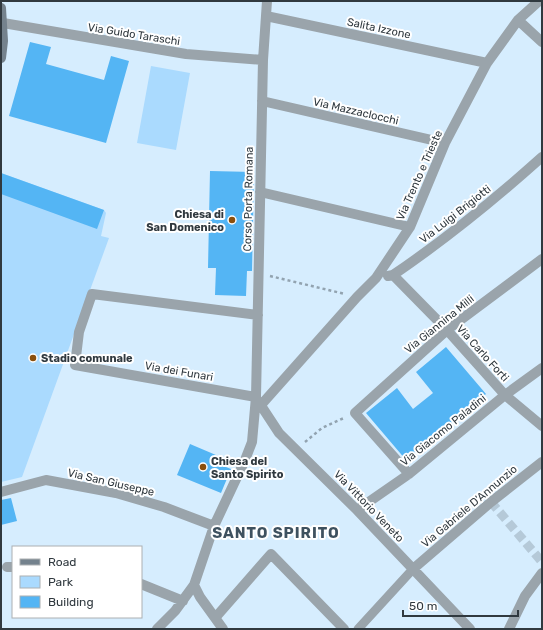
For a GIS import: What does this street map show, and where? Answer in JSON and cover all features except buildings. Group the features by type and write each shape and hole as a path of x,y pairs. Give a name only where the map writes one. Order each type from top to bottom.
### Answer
{"main road":[{"path":"1,8 3,23 1,58"}],"street":[{"name":"Corso Porta Romana","path":"157,629 183,601 194,585 214,526 246,460 252,442 259,401 258,315 262,101 263,60 268,1"},
{"name":"Via Trento e Trieste","path":"259,401 357,296 376,278 410,227 445,143 487,63 518,20 539,1"},
{"name":"Salita Izzone","path":"266,16 487,63"},
{"path":"518,20 542,42"},
{"name":"Via Guido Taraschi","path":"3,23 186,54 263,60"},
{"name":"Via Mazzaclocchi","path":"262,101 445,143"},
{"name":"Via Luigi Brigiotti","path":"376,278 393,274 437,246 492,203 542,157"},
{"path":"260,192 410,227"},
{"name":"Via Giannina Milli","path":"356,412 447,330 542,259"},
{"name":"Via Carlo Forti","path":"393,274 447,330 505,395 542,426"},
{"name":"Via dei Funari","path":"258,315 92,294 79,332 75,365 259,401"},
{"name":"Via Giacomo Paladini","path":"357,510 409,474 505,395 542,368"},
{"name":"Via Vittorio Veneto","path":"259,401 280,433 357,510 470,629"},
{"path":"356,412 409,474"},
{"name":"Via Gabriele D'Annunzio","path":"413,569 491,502 542,462"},
{"name":"Via San Giuseppe","path":"1,492 46,480 116,493 164,507 214,526"},
{"path":"215,618 271,554 344,629"},
{"path":"358,629 413,569"},
{"path":"509,629 525,596 542,573"},
{"path":"142,584 183,601"},
{"path":"194,585 200,597 223,629"}],"path":[{"path":"259,273 357,296"},
{"path":"297,449 322,428 356,412"}],"green space":[{"path":"151,66 190,73 176,150 137,143"},
{"name":"Stadio comunale","path":"1,173 104,210 106,213 101,236 109,238 22,477 1,482"}],"tunnel":[{"path":"491,502 542,562"}],"place":[{"name":"Chiesa di San Domenico","path":"232,220"},
{"name":"Stadio comunale","path":"33,358"},
{"name":"Chiesa del Santo Spirito","path":"203,467"}],"district":[{"name":"SANTO SPIRITO","path":"276,533"}]}
